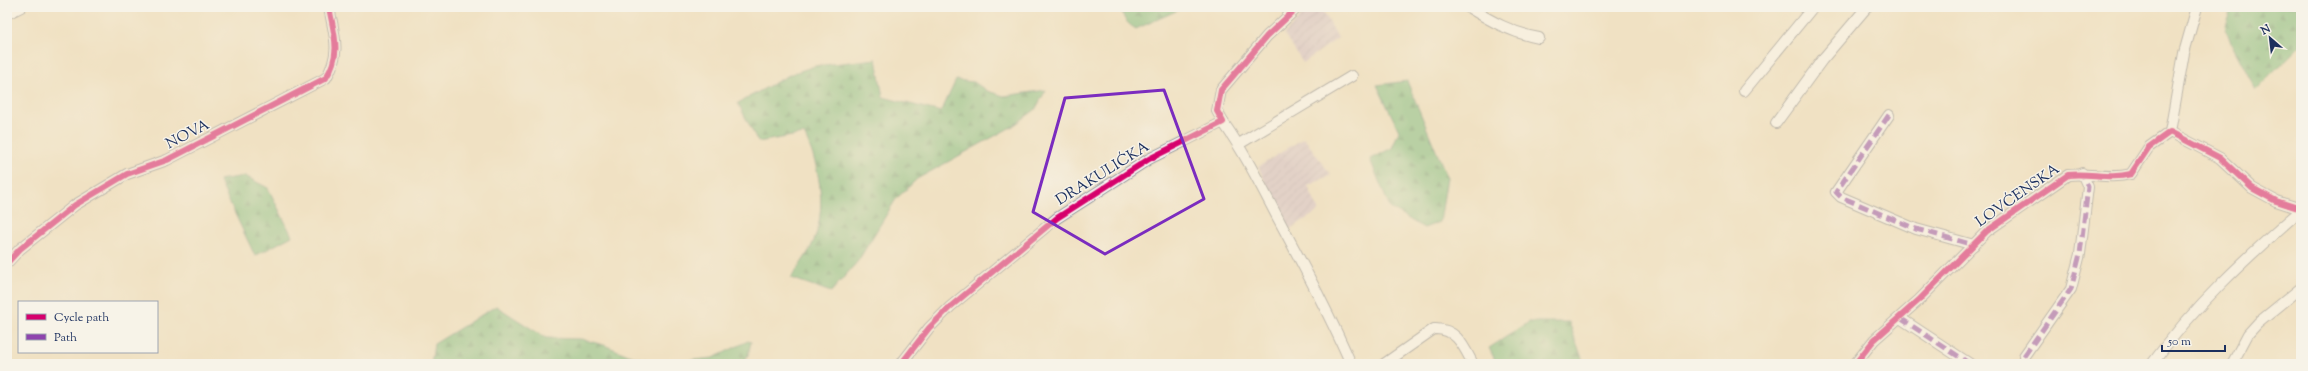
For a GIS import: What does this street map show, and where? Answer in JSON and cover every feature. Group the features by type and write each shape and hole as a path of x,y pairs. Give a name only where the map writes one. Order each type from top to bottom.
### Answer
{"street":[{"path":"7,14 21,7"},
{"name":"NOVA","path":"7,262 20,249 75,205 127,174 167,160 326,78 334,64 336,48 329,7"},
{"path":"1298,7 1267,36 1221,90 1217,112 1239,144 1335,326 1351,364"},
{"path":"1468,7 1502,28 1520,35 1539,38"},
{"path":"1744,91 1813,7"},
{"path":"1776,123 1822,60 1867,7"},
{"path":"2152,364 2182,326 2224,280 2301,210 2276,201 2252,188 2220,158 2170,132 2184,53 2197,7"},
{"path":"1239,144 1352,76"},
{"path":"1889,115 1836,192 1841,197 1916,229 1974,245"},
{"name":"DRAKULIĆKA","path":"901,364 929,328 950,307 1057,218 1149,159 1223,122"},
{"name":"LOVĆENSKA","path":"1855,364 1874,340 1900,318 1987,231 2060,179 2068,175 2082,173 2107,177 2131,174 2149,147 2170,132"},
{"path":"2024,356 2070,289 2080,254 2088,187 2082,173"},
{"path":"2232,364 2248,334 2258,323 2301,288"},
{"path":"1900,318 1970,364"},
{"path":"1384,364 1434,329 1447,330 1459,338 1473,364"}],"highlighted area":[{"path":"1164,90 1204,199 1105,254 1033,212 1065,98"}],"shaded area":[{"path":"1310,7 1321,7 1338,38 1303,63 1284,34"},
{"path":"1304,138 1331,175 1308,186 1319,211 1288,230 1258,167"}],"green space":[{"path":"1122,7 1185,7 1136,29 1125,20"},
{"path":"2232,7 2301,7 2301,45 2256,90 2231,43 2225,26"},
{"path":"876,59 883,97 941,112 956,80 974,82 987,91 1004,96 1046,90 1035,110 1013,126 917,179 896,199 858,261 831,292 791,278 814,241 819,223 821,197 817,170 814,158 804,134 758,142 738,103 791,74 815,66"},
{"path":"1407,81 1447,177 1440,222 1424,228 1390,208 1370,159 1392,148 1399,131 1377,85"},
{"path":"245,176 268,188 292,236 255,256 219,180"},
{"path":"496,306 546,338 581,339 604,345 631,356 664,363 713,358 748,341 751,342 748,355 742,364 431,364 434,344"},
{"path":"1529,322 1569,322 1584,364 1497,364 1489,348"}],"marked path":[{"path":"1889,115 1836,192 1841,197 1916,229 1974,245"},
{"path":"2024,356 2071,289 2080,254 2088,187 2082,173"},
{"path":"1900,318 1970,364"}],"cycle path":[{"path":"7,263 20,249 75,205 127,174 167,160 326,78 331,69 335,51 329,7"},
{"path":"901,364 929,328 950,307 1057,218 1149,159 1223,122 1217,111 1221,90 1267,36 1298,7"},
{"path":"1855,364 1874,340 1919,300 1987,231 2068,175 2084,174 2123,176 2131,174 2149,147 2170,132 2220,158 2252,188 2276,201 2301,209"}]}
